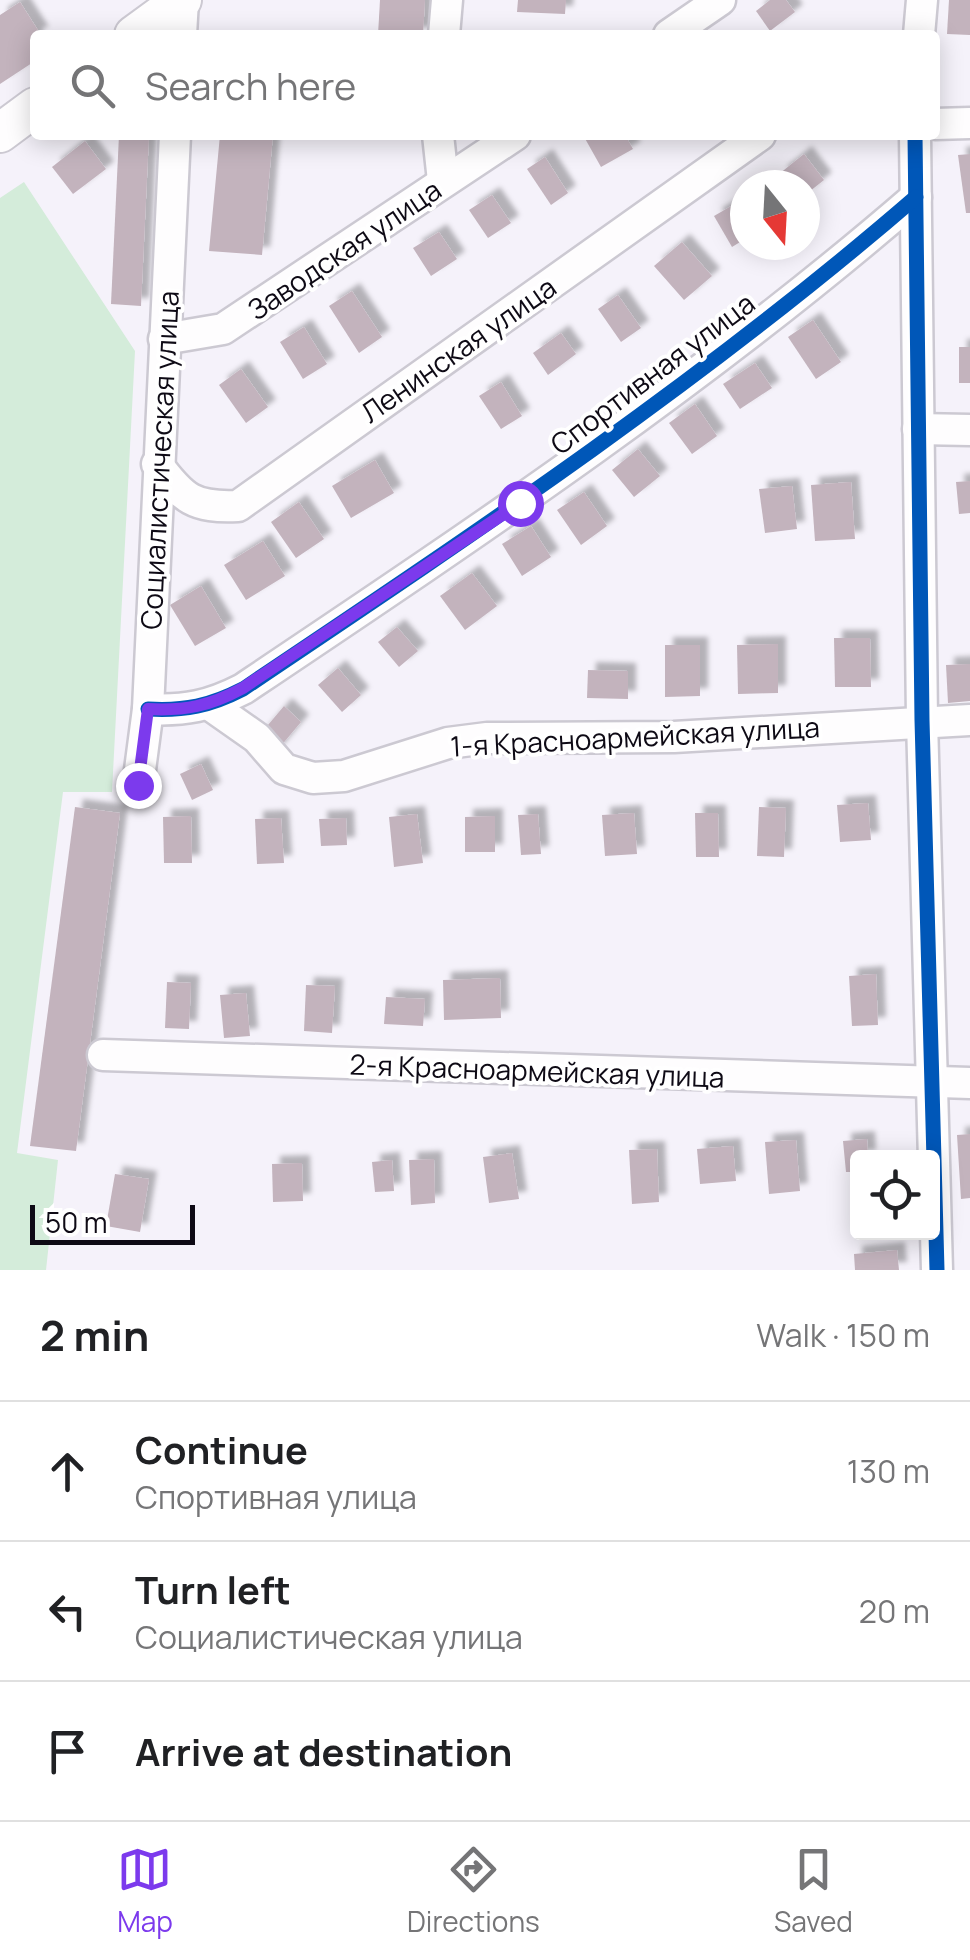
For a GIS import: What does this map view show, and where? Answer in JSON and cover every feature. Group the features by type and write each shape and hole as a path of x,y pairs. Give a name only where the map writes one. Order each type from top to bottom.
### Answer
{"main road":[{"path":"141,30 182,0"},
{"path":"0,133 30,111"}],"street":[{"path":"181,30 182,0"},
{"path":"444,30 446,0"},
{"path":"676,30 720,0"},
{"path":"940,124 970,123"},
{"name":"Социалистическая улица","path":"138,785 148,709 175,140"},
{"path":"439,140 443,182"},
{"name":"Заводская улица","path":"164,340 223,330 311,275 507,140"},
{"name":"Ленинская улица","path":"157,464 178,493 206,508 238,506 753,140"},
{"path":"915,140 922,720 936,1270"},
{"name":"Спортивная улица","path":"148,709 179,711 210,706 243,688 520,503 834,268 916,197"},
{"path":"918,429 970,430"},
{"name":"1-я Красноармейская улица","path":"210,706 257,738 284,769 314,778 344,776 448,743 487,738 674,737 970,720"},
{"name":"2-я Красноармейская улица","path":"103,1056 970,1083"}],"green space":[{"path":"24,182 135,351 112,792 63,792 17,1153 58,1160 46,1270 0,1270 0,198"}],"building":[{"path":"380,0 425,0 423,30 378,30"},
{"path":"518,0 566,0 565,14 517,12"},
{"path":"770,0 786,0 795,12 769,30 756,11"},
{"path":"949,0 970,0 970,35 947,34"},
{"path":"20,2 38,30 30,30 30,64 0,84 0,15"},
{"path":"119,140 149,140 141,306 111,304"},
{"path":"220,140 273,140 262,255 209,251"},
{"path":"586,140 628,140 633,149 601,167"},
{"path":"85,141 106,169 73,194 52,167"},
{"path":"804,154 816,170 784,170"},
{"path":"970,154 970,213 966,213 958,155"},
{"path":"545,157 568,193 551,205 527,169"},
{"path":"492,195 511,223 488,238 469,210"},
{"path":"730,207 730,244 714,216"},
{"path":"439,232 457,259 431,276 413,248"},
{"path":"682,242 712,276 684,300 654,266"},
{"path":"352,291 382,337 359,353 329,306"},
{"path":"618,295 641,328 621,342 598,309"},
{"path":"813,320 841,362 816,379 788,337"},
{"path":"304,327 327,364 303,379 280,342"},
{"path":"561,333 576,354 548,375 533,353"},
{"path":"959,347 970,347 970,383 959,383"},
{"path":"755,363 772,388 740,409 723,384"},
{"path":"241,369 268,407 246,423 219,385"},
{"path":"501,382 522,416 501,429 479,396"},
{"path":"695,404 717,436 692,454 669,423"},
{"path":"638,449 660,476 634,497 612,470"},
{"path":"375,460 394,493 351,518 332,486"},
{"path":"970,481 970,513 959,514 956,482"},
{"path":"851,482 855,539 815,541 811,485"},
{"path":"792,486 797,529 765,533 759,489"},
{"path":"584,492 607,526 581,545 557,510"},
{"path":"299,502 324,539 296,558 271,522"},
{"path":"531,526 551,557 522,576 502,544"},
{"path":"263,541 285,576 246,600 224,565"},
{"path":"472,573 497,606 465,630 440,596"},
{"path":"201,586 226,628 195,646 170,605"},
{"path":"397,627 418,651 399,667 378,642"},
{"path":"834,638 870,638 871,687 835,687"},
{"path":"778,644 778,693 738,694 737,645"},
{"path":"665,645 700,645 700,696 665,697"},
{"path":"970,664 970,701 948,703 946,665"},
{"path":"338,668 361,695 342,712 318,685"},
{"path":"588,670 628,671 628,699 587,698"},
{"path":"284,706 301,722 275,753 257,738"},
{"path":"201,764 213,790 192,800 180,774"},
{"path":"868,803 871,840 840,842 837,805"},
{"path":"75,807 120,813 76,1151 30,1146"},
{"path":"759,807 786,808 784,857 757,856"},
{"path":"634,813 637,854 605,856 602,815"},
{"path":"695,813 718,813 719,857 696,857"},
{"path":"417,814 423,863 394,867 389,817"},
{"path":"538,814 541,854 521,855 518,815"},
{"path":"191,816 192,863 164,863 163,817"},
{"path":"495,816 495,852 465,852 465,817"},
{"path":"281,818 284,863 257,864 255,819"},
{"path":"346,818 347,845 321,846 319,819"},
{"path":"876,974 878,1025 852,1026 849,976"},
{"path":"500,978 501,1018 444,1020 443,980"},
{"path":"167,982 191,983 189,1029 165,1028"},
{"path":"306,985 335,986 332,1033 304,1031"},
{"path":"246,993 250,1036 224,1038 220,995"},
{"path":"386,997 425,999 423,1026 384,1024"},
{"path":"970,1134 970,1198 961,1199 957,1135"},
{"path":"867,1139 868,1150 850,1150 850,1172 846,1172 843,1141"},
{"path":"796,1140 800,1191 769,1194 765,1142"},
{"path":"733,1146 736,1181 700,1184 697,1149"},
{"path":"657,1149 659,1202 632,1204 629,1150"},
{"path":"512,1153 519,1199 489,1203 483,1157"},
{"path":"434,1159 435,1203 411,1205 409,1160"},
{"path":"392,1160 394,1191 375,1192 372,1162"},
{"path":"302,1163 303,1201 273,1202 272,1164"},
{"path":"115,1174 149,1179 140,1232 106,1226"},
{"path":"897,1250 899,1270 855,1270 854,1254"}],"cycle path":[{"path":"915,140 922,720 937,1270"},
{"path":"148,709 197,706 243,689 672,392 916,197"}],"route":[{"path":"138,785 148,709 179,711 210,706 243,688 520,503"}]}
